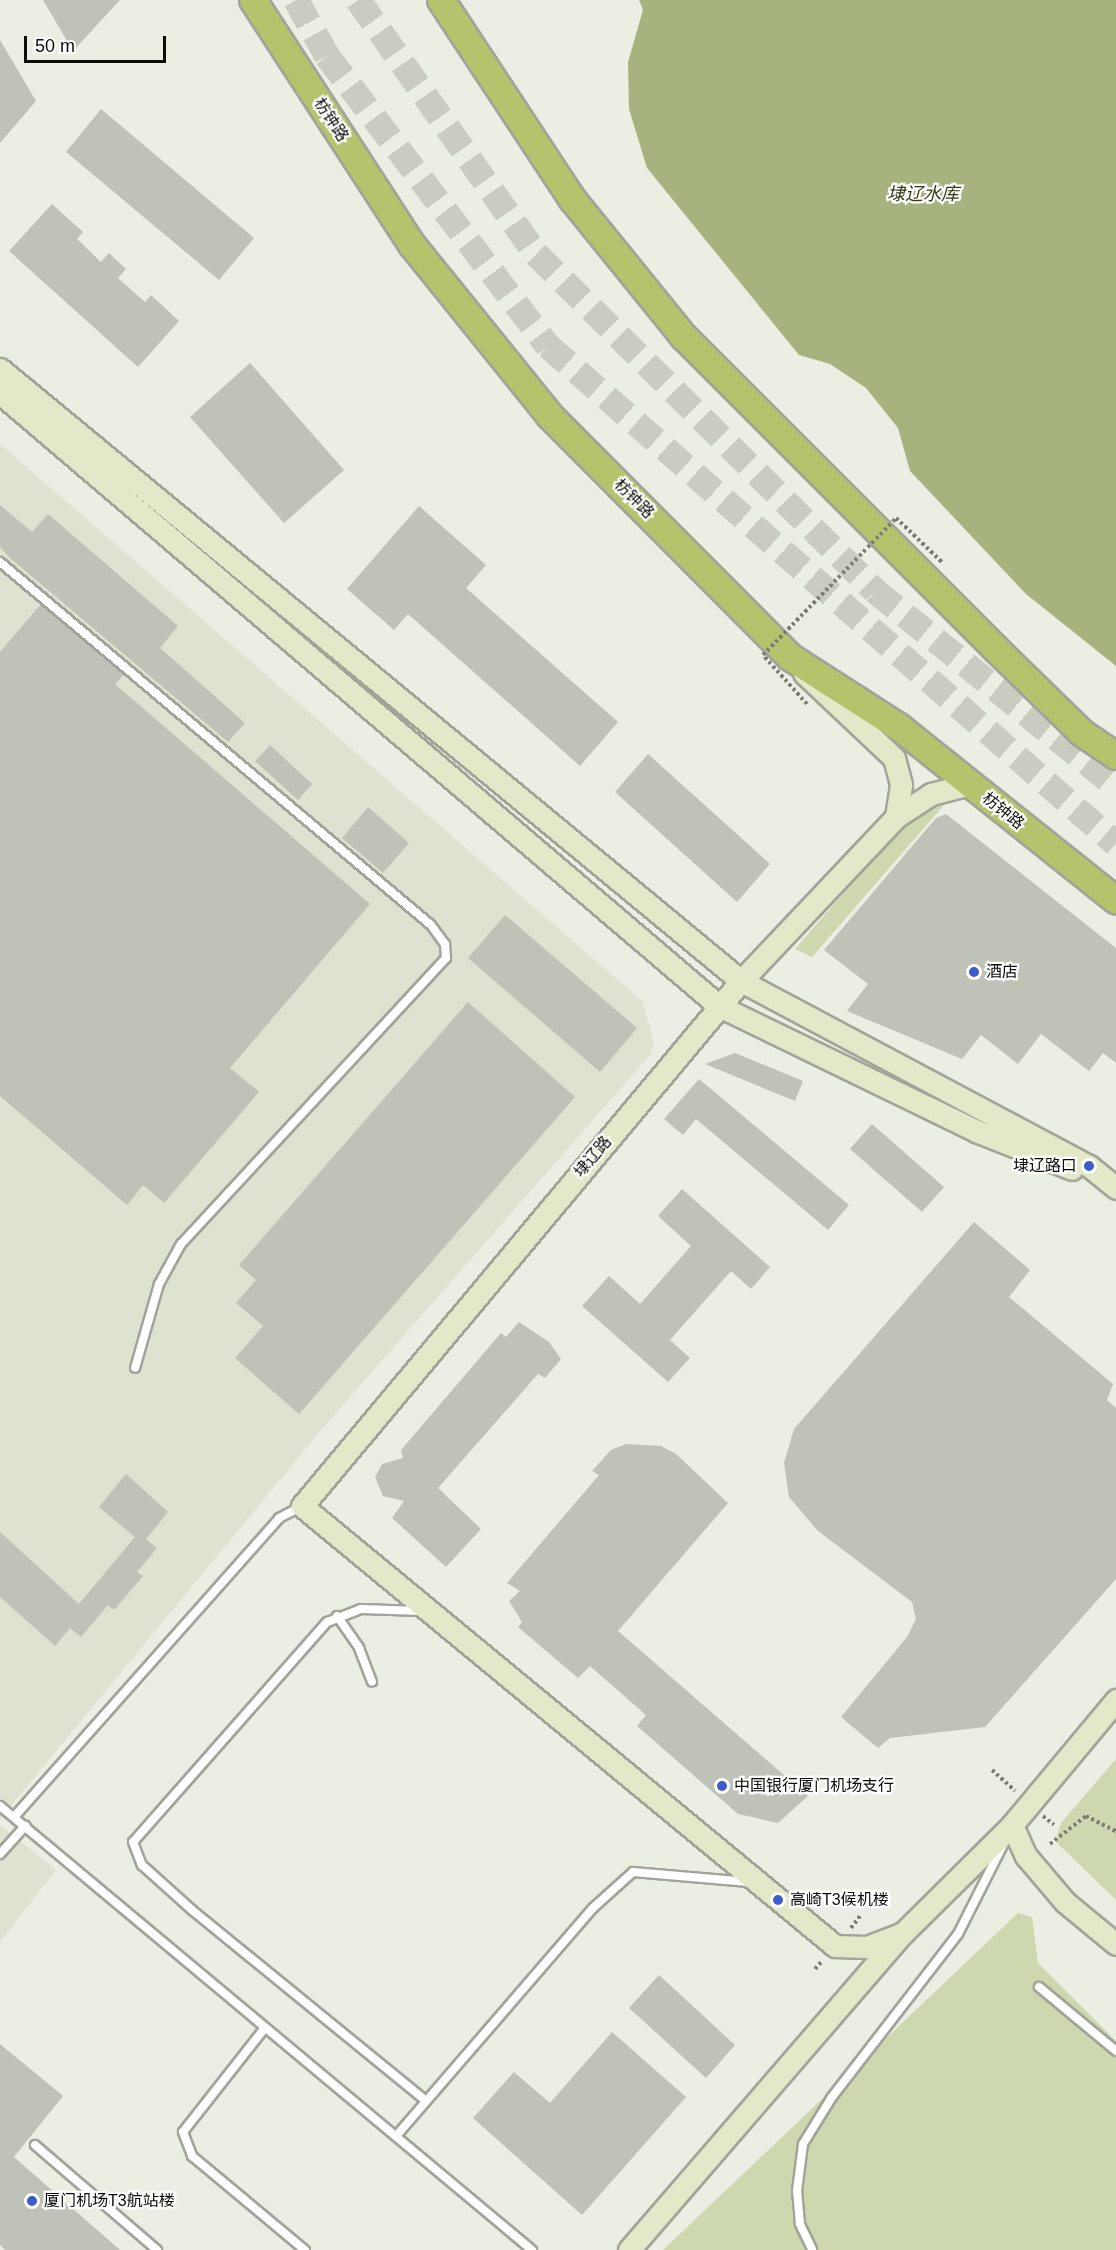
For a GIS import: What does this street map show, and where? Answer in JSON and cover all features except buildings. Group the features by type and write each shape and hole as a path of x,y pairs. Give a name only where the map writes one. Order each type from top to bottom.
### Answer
{"highway":[{"name":"枋钟路","path":"253,0 413,246 550,416 790,657 847,690 1116,900"},
{"path":"441,0 573,200 684,337 1082,733 1116,756"}],"main road":[{"path":"0,369 741,981 1089,1166 1116,1188"},
{"path":"0,393 719,1006 976,1131 1085,1174 1116,1202"},
{"path":"790,657 894,758 901,785 896,817"},
{"name":"埭辽路","path":"302,1506 741,981 896,817 931,794 970,784"},
{"path":"302,1506 835,1946 867,1947 903,1933"},
{"path":"630,2247 903,1933 1011,1825 1116,1700"},
{"path":"1011,1825 1026,1856 1065,1902 1116,1944"}],"lane":[{"path":"0,562 431,925 446,944 446,958 181,1244 159,1284 135,1368"},
{"path":"14,1817 279,1518 302,1506"},
{"path":"426,2101 192,1910 142,1864 133,1848 139,1829 317,1631 337,1616 361,1609 432,1612"},
{"path":"337,1616 359,1648 372,1682"},
{"path":"0,1806 264,2029 397,2135 532,2250"},
{"path":"812,2249 800,2224 797,2191 803,2144 832,2097 958,1934 1011,1825"},
{"path":"0,1854 25,1826"},
{"path":"397,2135 593,1908 633,1872 760,1882"},
{"path":"1039,1987 1116,2051"},
{"path":"264,2029 183,2132 192,2156 305,2250"},
{"path":"35,2145 157,2250"}],"path":[{"path":"807,704 763,655 896,518 943,562"},
{"path":"1050,1844 1086,1816 1116,1831"}],"shaded area":[{"path":"0,444 642,1001 654,1042 650,1055 321,1430 0,1819"},
{"path":"950,798 812,957 795,949 908,819"},
{"path":"1116,1759 1116,1900 1055,1841 1061,1823"},
{"path":"0,1825 56,1870 0,1942"},
{"path":"1018,1913 1032,1917 1038,1963 1116,2041 1116,2250 663,2250"}],"water":[{"name":"埭辽水库","path":"639,0 1116,0 1116,666 1026,594 910,471 898,428 866,388 830,364 799,355 647,168 629,109 628,62 643,10"}],"tunnel":[{"path":"296,0 327,56 548,346 1116,844"},
{"path":"358,0 536,254 875,591 1116,786"}],"place":[{"name":"酒店","path":"974,972"},
{"name":"埭辽路口","path":"1089,1166"},
{"name":"中国银行厦门机场支行","path":"722,1786"},
{"name":"高崎T3候机楼","path":"778,1900"},
{"name":"厦门机场T3航站楼","path":"32,2201"}]}
